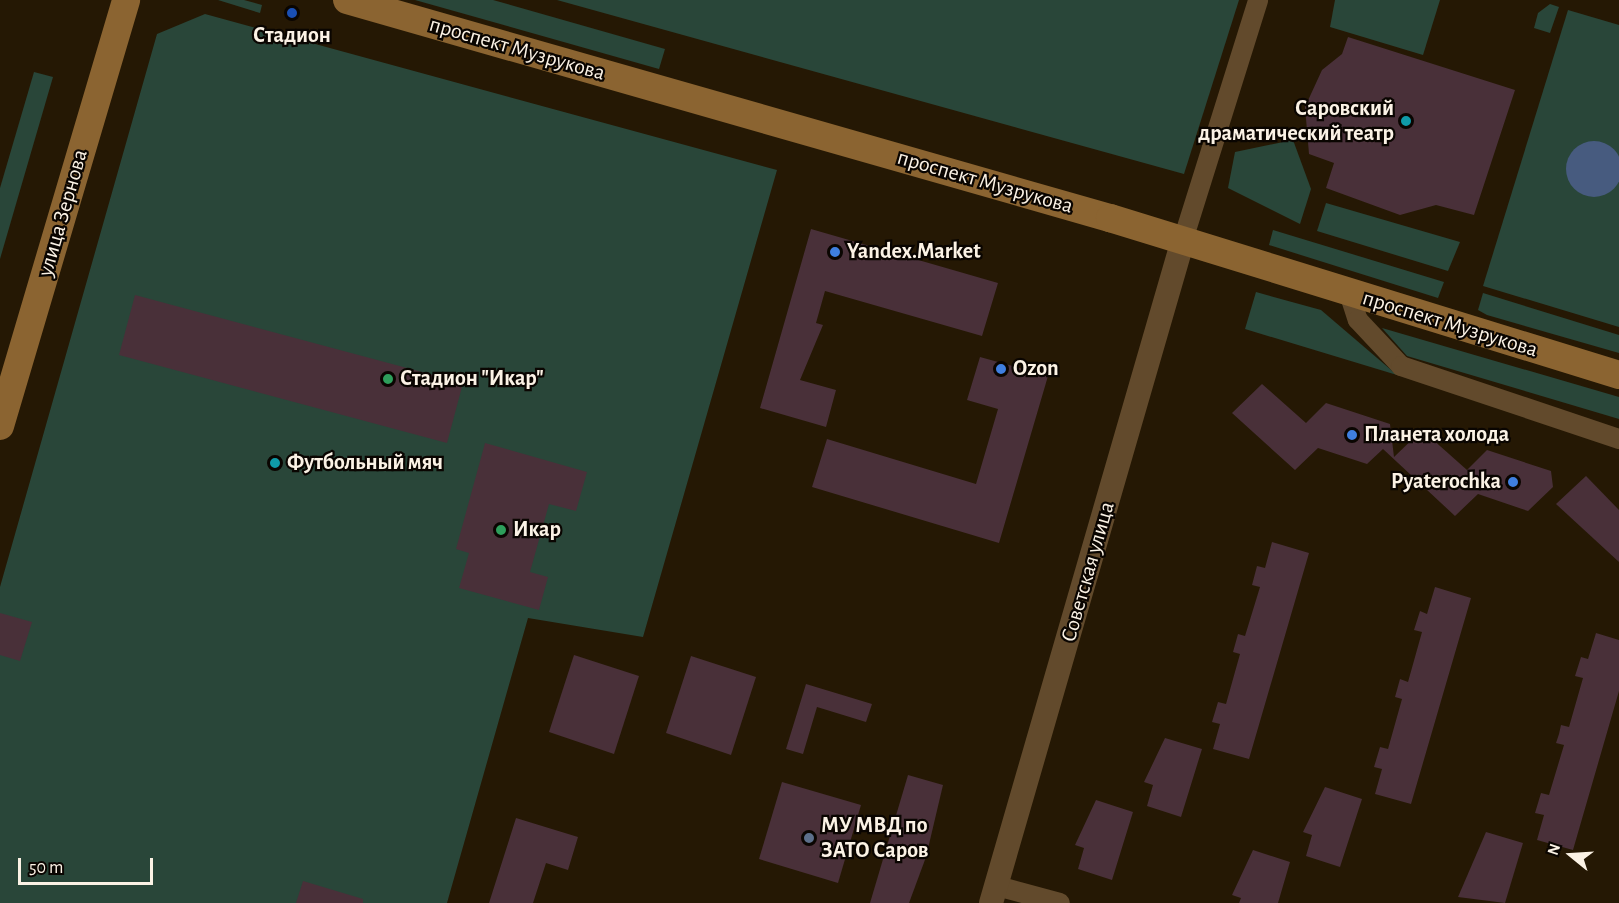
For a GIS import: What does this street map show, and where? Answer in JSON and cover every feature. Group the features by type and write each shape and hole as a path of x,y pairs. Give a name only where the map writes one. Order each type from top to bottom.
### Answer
{"main road":[{"name":"улица Зернова","path":"0,426 126,0"},
{"name":"проспект Музрукова","path":"347,0 1183,240 1619,375"}],"street":[{"path":"1183,240 1258,0"},
{"name":"Советская улица","path":"994,894 1183,240"},
{"path":"1349,293 1358,320 1401,366 1619,439"},
{"path":"994,894 1060,903"}],"green space":[{"path":"218,0 244,0 262,5 260,13"},
{"path":"415,0 493,0 665,49 659,69"},
{"path":"557,0 1239,0 1184,174"},
{"path":"1335,0 1440,0 1423,55 1330,27"},
{"path":"1550,4 1559,7 1550,33 1534,28 1538,13"},
{"path":"1568,10 1619,25 1619,327 1483,286"},
{"name":"Стадион \"Икар\"","path":"205,14 777,170 643,637 528,618 447,903 0,903 0,587 157,34"},
{"path":"34,72 53,77 0,259 0,188"},
{"path":"1293,140 1311,189 1300,224 1228,188 1235,152"},
{"path":"1326,203 1460,242 1448,271 1317,231"},
{"path":"1273,230 1444,282 1438,298 1269,245"},
{"path":"1256,292 1321,310 1397,375 1245,329"},
{"path":"1483,293 1619,335 1619,353 1487,315 1478,310"},
{"path":"1382,328 1619,397 1619,419 1407,356"}],"water":[{"path":"1588,141 1600,141 1614,149 1622,163 1620,180 1614,189 1600,197 1588,197 1571,185 1566,175 1566,163 1578,146"}],"building":[{"name":"Саровский драматический театр","path":"1348,37 1515,90 1474,215 1436,205 1400,215 1326,188 1334,163 1309,154 1305,107 1322,70 1342,54"},
{"path":"811,229 998,283 982,336 825,291 816,323 823,325 800,380 836,390 826,427 760,408"},
{"path":"135,295 463,383 447,443 119,355"},
{"path":"980,357 1048,376 999,543 812,487 827,439 976,484 998,409 967,400"},
{"path":"1262,384 1306,423 1326,403 1390,424 1394,457 1422,430 1467,470 1487,450 1551,471 1553,487 1528,511 1478,494 1455,516 1383,449 1367,464 1318,448 1295,470 1232,413"},
{"name":"Икар","path":"485,443 587,472 576,511 549,504 530,572 548,577 539,610 459,588 469,553 456,549"},
{"path":"1586,476 1619,510 1619,562 1556,504"},
{"path":"1272,542 1309,553 1249,759 1213,749 1220,724 1212,722 1218,702 1226,704 1240,654 1233,652 1238,634 1245,636 1260,587 1252,585 1257,566 1265,568"},
{"path":"1435,587 1471,598 1411,804 1375,794 1382,769 1374,767 1380,747 1388,749 1402,699 1395,697 1400,679 1408,682 1422,632 1414,630 1420,611 1427,614"},
{"path":"0,613 32,622 20,661 0,655"},
{"path":"1596,633 1619,640 1619,691 1573,850 1537,840 1544,815 1535,813 1541,793 1549,795 1564,745 1556,743 1561,725 1569,727 1583,678 1575,676 1581,657 1588,659"},
{"path":"574,655 639,676 614,754 549,732"},
{"path":"691,656 756,677 731,755 666,733"},
{"path":"806,684 872,704 866,722 817,707 803,754 786,749"},
{"path":"1165,738 1202,749 1181,817 1147,806 1153,785 1144,782"},
{"path":"908,775 943,785 926,857 909,903 870,903"},
{"path":"782,782 861,805 838,883 759,859"},
{"path":"1325,787 1362,799 1340,867 1306,856 1312,835 1303,832"},
{"path":"1096,800 1133,812 1112,880 1078,869 1084,848 1075,845"},
{"path":"516,818 578,837 568,870 546,863 533,903 489,903"},
{"path":"1486,832 1523,843 1505,903 1458,897"},
{"path":"1253,850 1290,862 1278,903 1239,903 1241,898 1232,895"},
{"path":"303,881 363,899 363,903 296,903"}],"place":[{"name":"Стадион","path":"292,13"},
{"name":"Саровский драматический театр","path":"1406,121"},
{"name":"Yandex.Market","path":"835,252"},
{"name":"Ozon","path":"1001,369"},
{"name":"Стадион \"Икар\"","path":"388,379"},
{"name":"Планета холода","path":"1352,435"},
{"name":"Футбольный мяч","path":"275,463"},
{"name":"Pyaterochka","path":"1513,482"},
{"name":"Икар","path":"501,530"},
{"name":"МУ МВД по ЗАТО Саров","path":"809,838"}]}
